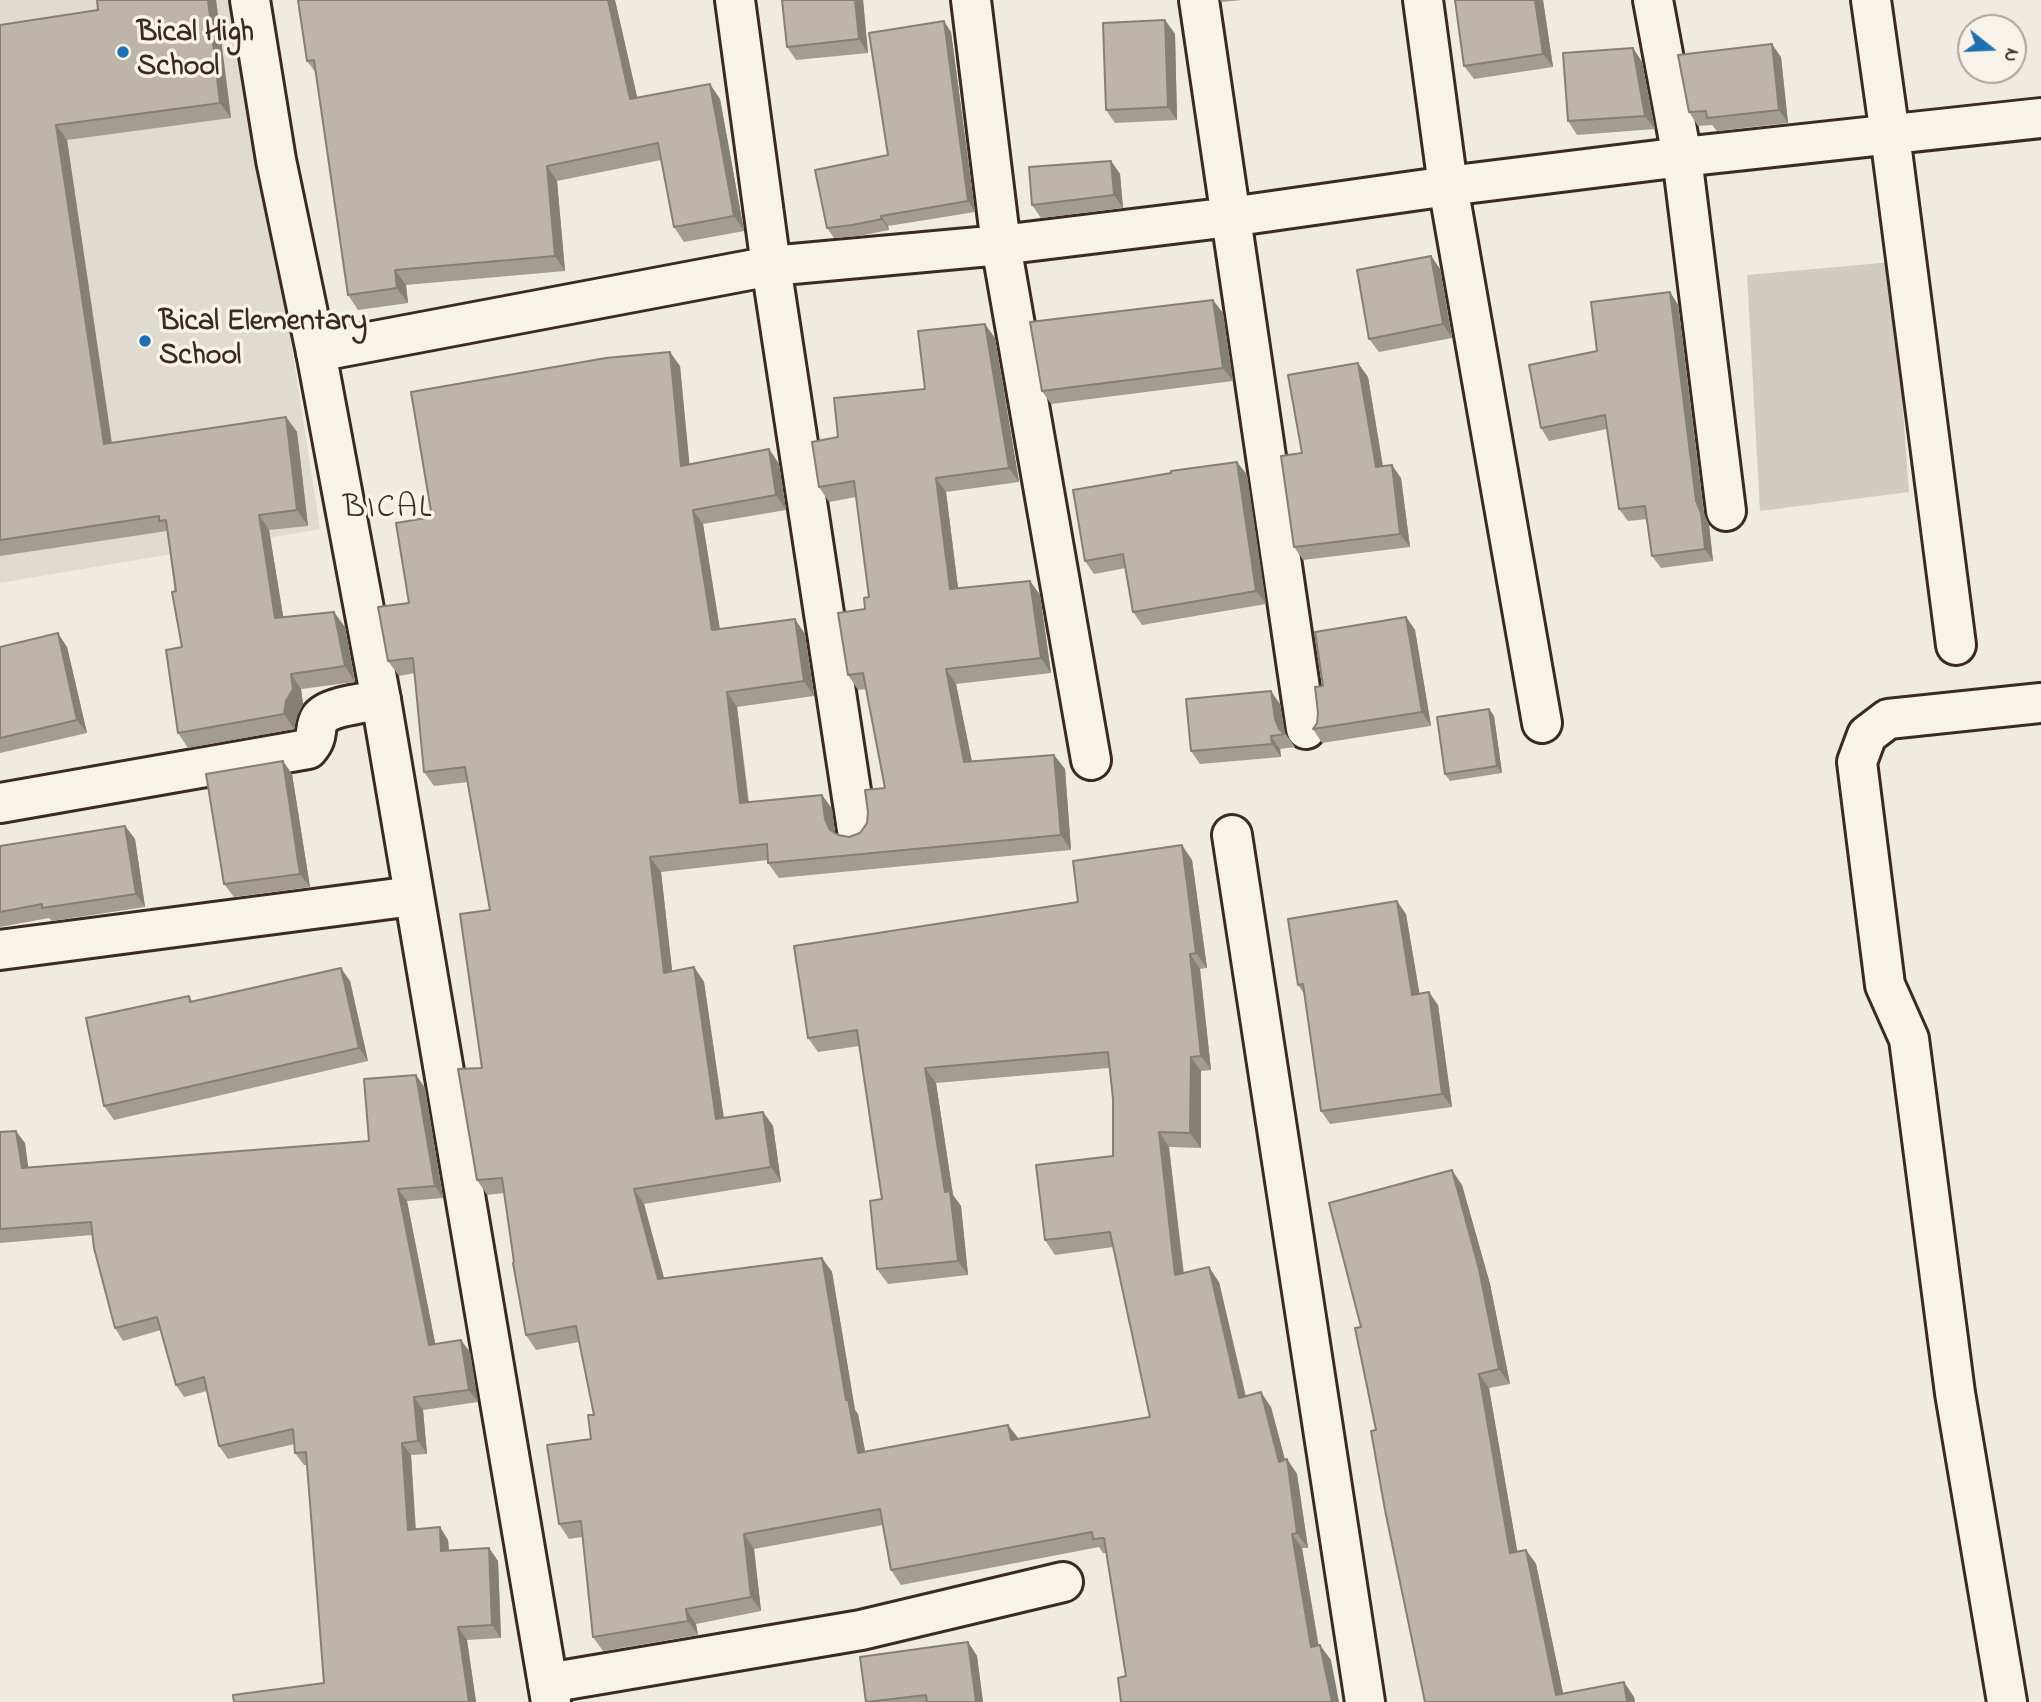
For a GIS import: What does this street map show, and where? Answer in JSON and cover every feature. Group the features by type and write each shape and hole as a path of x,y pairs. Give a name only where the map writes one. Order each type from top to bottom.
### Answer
{"street":[{"path":"250,0 276,160 316,352 381,700 549,1693 862,1630 1063,1582"},
{"path":"735,0 771,266 858,830"},
{"path":"971,0 1001,245 1091,760"},
{"path":"1199,0 1306,729"},
{"path":"1423,0 1448,186 1542,723"},
{"path":"1653,0 1682,157 1726,511"},
{"path":"1871,0 1891,135 1956,645"},
{"path":"316,352 771,266 1001,245 1682,157 2041,118"},
{"path":"0,803 308,749 315,742 320,718 328,710 381,700"},
{"path":"2007,1702 1955,1393 1909,1039 1885,985 1857,762 1867,735 1888,719 2041,703"},
{"path":"1232,835 1365,1702"},
{"path":"0,950 413,896"}],"shaded area":[{"name":"Bical Elementary School","path":"0,0 238,0 320,529 0,583"},
{"path":"1892,262 1909,492 1760,511 1747,275"}],"building":[{"path":"97,0 208,0 220,103 56,125 104,444 286,417 297,510 259,515 275,618 334,612 345,666 291,674 293,689 286,701 284,714 178,733 166,650 182,647 172,592 176,591 166,520 159,521 159,516 0,540 0,25 98,10"},
{"path":"298,0 608,0 630,99 710,84 734,216 674,227 658,143 547,166 555,256 395,270 397,288 348,295 314,60 307,61"},
{"path":"782,0 855,0 859,39 787,47"},
{"path":"1455,0 1535,0 1543,54 1464,66"},
{"path":"1165,20 1168,107 1106,110 1103,23"},
{"path":"944,21 968,201 827,228 815,170 888,155 869,33"},
{"path":"1772,44 1779,110 1707,118 1706,111 1689,112 1678,55"},
{"path":"1633,48 1645,116 1568,121 1563,53"},
{"path":"1111,161 1114,195 1032,205 1029,167"},
{"path":"1431,256 1443,324 1369,339 1357,270"},
{"path":"1670,292 1696,501 1701,513 1705,549 1652,556 1645,506 1619,509 1605,415 1541,428 1529,365 1597,351 1591,302"},
{"path":"1213,300 1223,368 1042,391 1030,322"},
{"path":"985,324 1009,468 936,478 950,589 1030,581 1041,658 946,669 964,762 1054,755 1061,835 768,863 767,844 650,857 664,973 694,967 716,1119 763,1112 771,1167 634,1189 658,1279 822,1258 846,1400 848,1399 858,1453 1008,1425 1011,1440 1150,1417 1110,1232 1045,1240 1036,1165 1113,1156 1113,1099 1108,1052 925,1068 945,1192 950,1191 958,1261 877,1269 870,1201 882,1199 857,1030 808,1038 794,946 1078,902 1073,861 1182,845 1196,953 1190,954 1201,1056 1191,1057 1190,1133 1159,1132 1175,1275 1209,1267 1239,1398 1261,1392 1279,1462 1287,1459 1297,1533 1292,1534 1311,1647 1320,1645 1332,1702 1121,1702 1118,1678 1126,1676 1104,1538 1093,1539 1092,1532 891,1570 880,1509 744,1534 751,1597 686,1609 688,1621 593,1637 581,1521 559,1524 547,1445 591,1439 588,1415 594,1415 576,1326 526,1335 502,1178 477,1180 458,1069 482,1068 460,914 490,910 465,767 424,772 413,658 388,661 378,607 409,603 396,523 432,517 411,392 606,358 670,352 681,466 769,449 776,495 693,510 712,630 795,619 804,681 727,692 740,803 822,795 825,819 830,830 849,837 860,833 867,823 865,790 885,788 863,673 848,675 838,613 865,609 864,598 869,597 854,481 819,487 812,442 838,437 834,398 925,389 918,331"},
{"path":"1358,363 1376,467 1392,465 1400,534 1294,547 1281,456 1302,453 1288,375"},
{"path":"1237,462 1256,591 1133,612 1123,554 1085,561 1073,490 1171,471"},
{"path":"1406,617 1422,712 1313,729 1318,713 1315,687 1323,686 1315,632"},
{"path":"58,633 77,720 0,738 0,647"},
{"path":"1271,691 1275,719 1279,729 1285,734 1271,736 1272,744 1191,751 1186,699"},
{"path":"1489,709 1497,766 1445,774 1437,717"},
{"path":"283,761 300,874 224,884 206,774"},
{"path":"125,826 136,894 42,908 42,904 0,912 0,846"},
{"path":"1397,901 1412,995 1429,992 1442,1094 1321,1111 1303,984 1298,985 1288,919"},
{"path":"341,968 359,1048 104,1106 86,1018 189,996 190,1002"},
{"path":"416,1075 435,1186 398,1189 429,1345 461,1340 469,1390 414,1397 418,1441 402,1443 408,1530 440,1527 441,1551 489,1548 492,1625 458,1627 469,1702 234,1702 233,1695 324,1683 306,1452 295,1453 293,1429 219,1446 204,1377 176,1385 157,1317 115,1328 94,1248 91,1222 0,1229 0,1132 16,1131 22,1168 369,1141 364,1079"},
{"path":"1452,1170 1479,1269 1499,1369 1479,1374 1510,1553 1526,1550 1556,1695 1624,1682 1627,1702 1425,1702 1371,1431 1376,1430 1355,1328 1361,1327 1329,1203"},
{"path":"968,1642 976,1702 927,1702 926,1695 866,1702 860,1657"}],"place":[{"name":"Bical High School","path":"123,52"},
{"name":"Bical Elementary School","path":"145,341"}],"district":[{"name":"BICAL","path":"388,511"}]}
